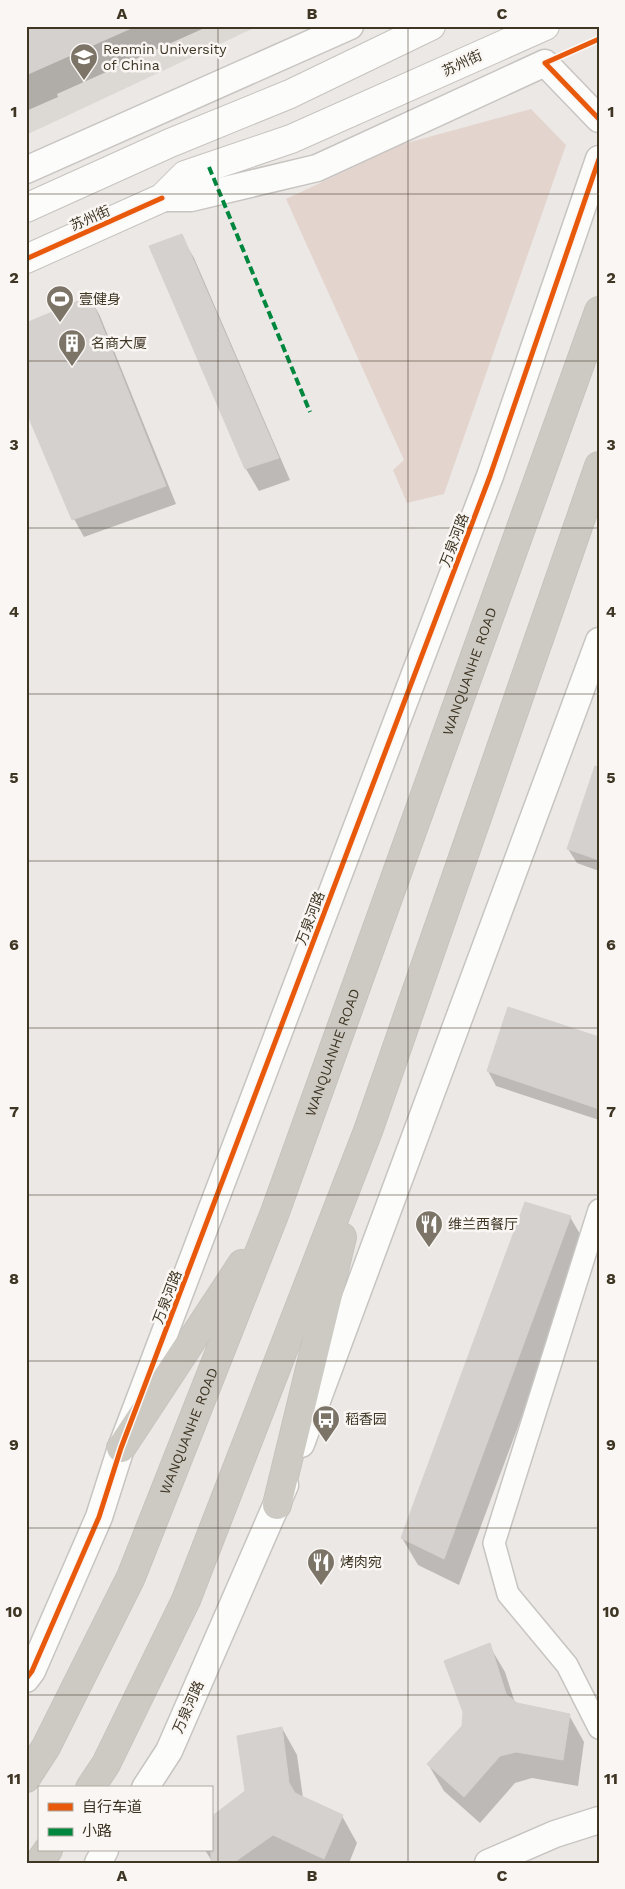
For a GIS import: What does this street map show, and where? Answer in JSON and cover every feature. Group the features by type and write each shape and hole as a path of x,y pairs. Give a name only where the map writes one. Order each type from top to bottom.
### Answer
{"highway":[{"name":"WANQUANHE ROAD","path":"26,1778 46,1747 131,1577 274,1215 599,311"},
{"path":"91,1786 106,1764 186,1600 368,1131 599,466"},
{"path":"277,1505 368,1131"},
{"path":"121,1448 274,1215"},
{"path":"39,1863 47,1852"}],"main road":[{"path":"26,208 170,143 290,94 431,26"},
{"name":"苏州街","path":"26,259 162,198 185,175 291,139 530,29"}],"street":[{"path":"26,170 350,26"},
{"name":"苏州街","path":"162,198 192,198 317,168 545,63 599,119"},
{"name":"万泉河路","path":"26,1679 32,1671 99,1517 121,1448 490,476 599,159"},
{"name":"万泉河路","path":"146,1786 169,1751 277,1505 599,641"},
{"path":"596,1224 494,1543 508,1594 567,1665 599,1728"},
{"path":"488,1863 555,1834 599,1820"}],"shaded area":[{"name":"Renmin University of China","path":"26,26 258,26 26,135"},
{"path":"531,109 566,145 444,494 407,503 393,470 404,460 286,199 403,144"}],"building":[{"path":"26,26 136,26 26,75"},
{"path":"182,234 279,458 245,469 149,246"},
{"name":"名商大厦","path":"90,296 166,486 72,520 26,411 26,323"},
{"path":"595,766 599,767 599,860 567,849"},
{"path":"508,1007 599,1037 599,1109 487,1071"},
{"path":"525,1202 571,1216 444,1559 401,1538"},
{"path":"490,1643 506,1694 517,1703 570,1714 563,1760 516,1752 500,1756 464,1797 427,1764 462,1726 463,1712 444,1661"},
{"path":"282,1727 289,1783 295,1793 343,1815 324,1859 273,1835 233,1863 211,1863 212,1816 245,1791 237,1736"}],"marked path":[{"path":"209,167 310,412"}],"cycle path":[{"path":"599,39 545,63 599,119"},
{"path":"26,1679 32,1671 99,1517 121,1448 490,476 599,159"},
{"path":"26,259 162,198"}],"place":[{"name":"Renmin University of China","path":"84,81"},
{"name":"壹健身","path":"60,323"},
{"name":"名商大厦","path":"72,367"},
{"name":"维兰西餐厅","path":"429,1248"},
{"name":"稻香园","path":"326,1443"},
{"name":"烤肉宛","path":"321,1586"}]}
